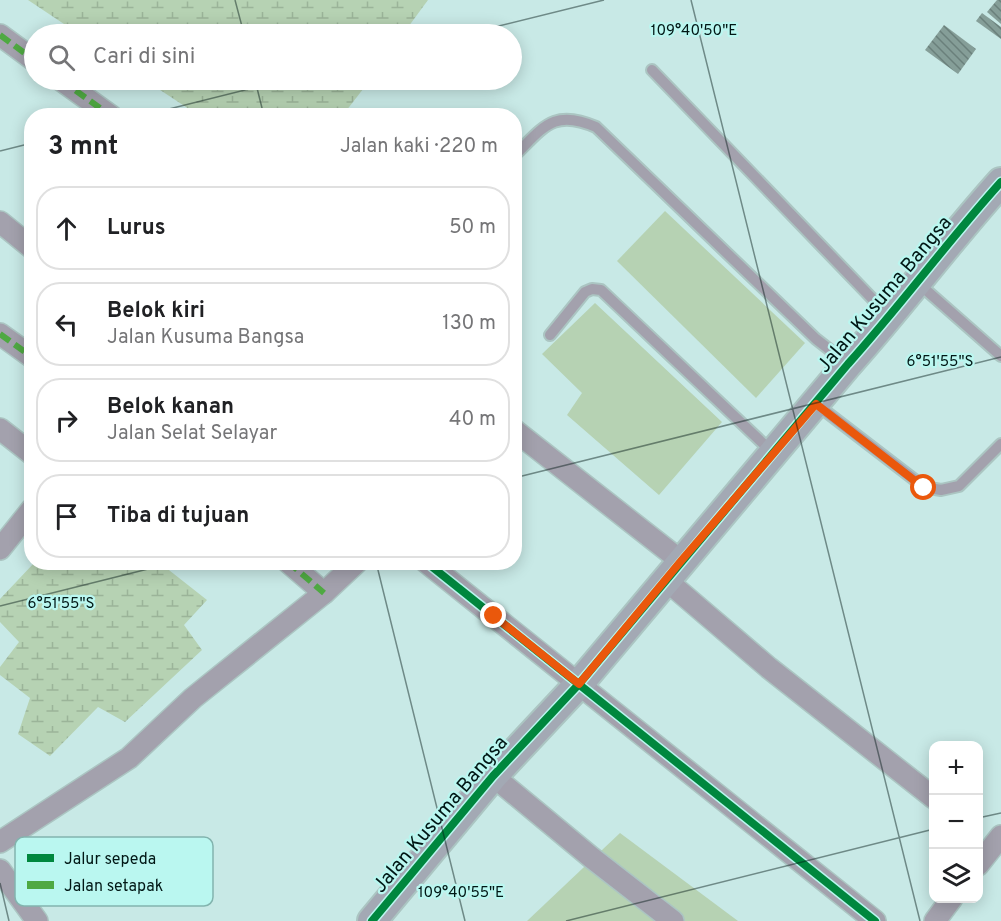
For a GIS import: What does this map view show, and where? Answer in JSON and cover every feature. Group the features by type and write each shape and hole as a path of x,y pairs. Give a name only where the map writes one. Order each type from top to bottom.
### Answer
{"street":[{"path":"0,35 24,53"},
{"path":"75,90 100,108"},
{"name":"Jalan Kusuma Bangsa","path":"372,921 493,776 579,684 999,186"},
{"path":"0,222 24,242"},
{"path":"0,334 24,351"},
{"path":"0,429 24,448"},
{"path":"522,437 674,571 769,668 929,795"},
{"path":"0,549 24,519"},
{"path":"297,570 324,593"},
{"path":"0,842 129,758 193,698 324,593 348,570"},
{"path":"436,570 875,921"},
{"path":"493,776 673,921"},
{"path":"983,857 993,842"},
{"path":"0,870 15,891"},
{"path":"935,921 948,903"},
{"path":"26,906 37,921"}],"lane":[{"path":"652,70 890,318"},
{"path":"522,148 545,126 560,118 588,123 596,127 816,339 848,364"},
{"path":"917,281 1001,356"},
{"path":"550,335 585,292 592,289 601,291 773,454"},
{"path":"816,404 924,488 941,490 959,486 1001,444"}],"green space":[{"path":"28,0 428,0 410,24 64,24"},
{"path":"160,90 362,90 348,108 187,108"},
{"path":"665,211 805,343 756,398 617,261"},
{"path":"595,303 722,422 659,495 567,415 582,393 542,354"},
{"path":"27,570 169,570 207,600 184,625 202,650 125,722 98,707 50,756 18,734 30,698 0,675 0,667 19,642 0,622 0,599"},
{"path":"620,833 738,921 527,921"}],"building":[{"path":"997,0 1001,0 1001,24 987,12"},
{"path":"982,13 1001,27 1001,39 976,21"},
{"path":"944,25 976,49 958,74 925,50"}],"marked path":[{"path":"0,35 24,53"},
{"path":"75,90 100,108"},
{"path":"0,334 24,351"},
{"path":"297,570 324,593"}],"cycle path":[{"path":"372,921 493,776 579,684 1001,182"},
{"path":"436,570 875,921"}],"route":[{"path":"494,616 579,684 816,404 924,488"}]}
